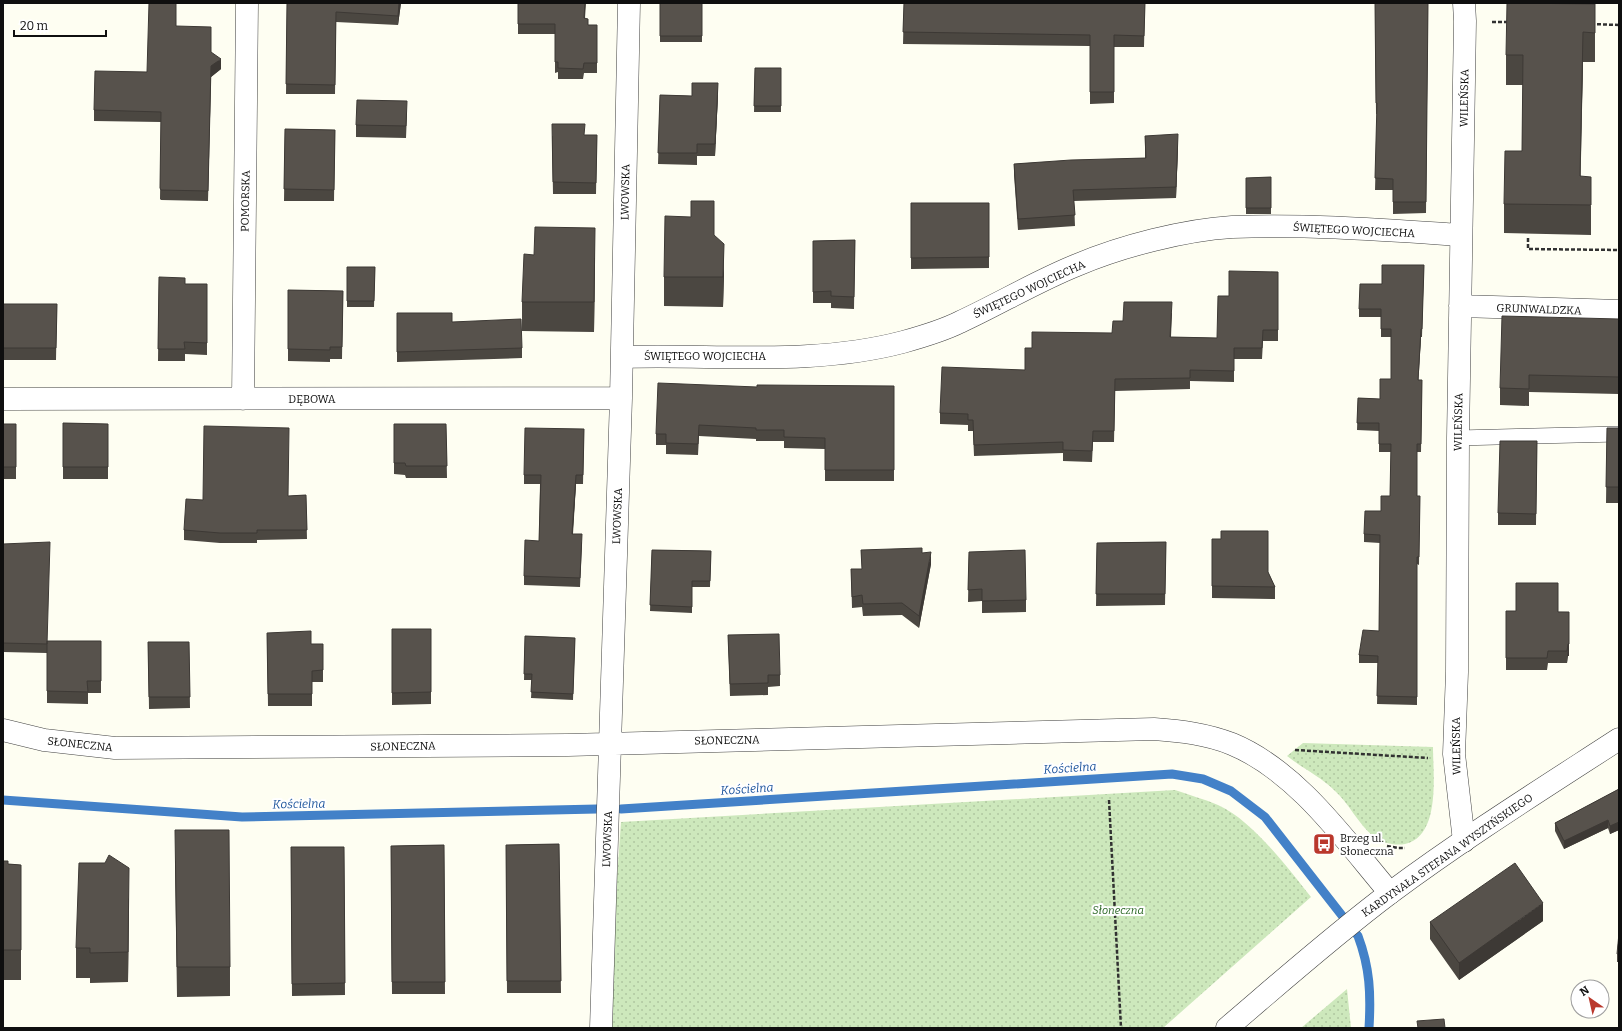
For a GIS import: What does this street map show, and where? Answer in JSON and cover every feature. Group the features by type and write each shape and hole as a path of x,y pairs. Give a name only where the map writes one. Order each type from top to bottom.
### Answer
{"street":[{"name":"POMORSKA","path":"242,399 247,3"},
{"name":"LWOWSKA","path":"601,1028 621,398 629,3"},
{"name":"WILEŃSKA","path":"1464,12 1458,438 1457,672 1454,754 1464,841"},
{"name":"ŚWIĘTEGO WOJCIECHA","path":"622,357 805,356 866,350 903,342 958,324 1077,265 1139,244 1190,232 1230,228 1310,226 1461,235"},
{"name":"GRUNWALDZKA","path":"1460,306 1619,311"},
{"name":"DĘBOWA","path":"3,399 621,398"},
{"name":"SŁONECZNA","path":"3,730 44,740 116,748 609,743 1154,728 1198,733 1232,744 1267,764 1301,791 1390,893"},
{"name":"KARDYNAŁA STEFANA WYSZYŃSKIEGO","path":"1227,1028 1331,940 1390,893 1464,841 1619,739"}],"lane":[{"path":"1458,438 1619,434"}],"path":[{"path":"1464,12 1510,22"},
{"path":"1587,24 1619,25"},
{"path":"1528,238 1528,249 1619,250"},
{"path":"1292,749 1429,758"},
{"path":"1109,800 1122,1028"},
{"path":"1380,844 1398,848 1406,848"}],"green space":[{"path":"1303,743 1433,747 1434,788 1430,817 1425,829 1417,839 1401,845 1384,842 1373,836 1334,790 1287,756"},
{"name":"Słoneczna","path":"1175,790 1218,805 1231,812 1244,822 1269,846 1292,872 1311,897 1163,1028 611,1028 615,907 621,822"},
{"path":"1347,989 1351,1028 1301,1028"}],"building":[{"path":"149,3 176,3 176,26 211,27 211,52 221,59 211,66 208,191 161,190 161,112 94,110 95,71 147,72"},
{"path":"287,3 399,3 398,16 336,12 335,85 286,84"},
{"path":"518,3 585,3 584,18 588,19 588,25 597,25 597,63 584,63 583,69 558,68 558,62 555,62 555,24 518,24"},
{"path":"660,3 702,3 702,36 660,36"},
{"path":"904,3 1145,3 1144,36 1114,35 1114,92 1090,92 1090,35 903,32"},
{"path":"1375,3 1428,3 1426,202 1393,202 1393,179 1375,178 1377,103"},
{"path":"1507,3 1595,4 1595,33 1583,32 1580,176 1591,177 1591,205 1504,204 1505,151 1522,151 1523,55 1506,55"},
{"path":"755,68 781,68 781,106 754,106"},
{"path":"692,83 718,83 715,144 697,144 697,153 658,153 660,95 692,96"},
{"path":"357,100 407,101 406,126 356,125"},
{"path":"552,124 585,124 584,135 597,135 596,183 553,182"},
{"path":"285,129 335,130 334,190 284,189"},
{"path":"1178,134 1176,187 1073,190 1075,215 1018,219 1014,164 1071,160 1146,158 1145,136"},
{"path":"1271,177 1271,208 1246,208 1246,178"},
{"path":"691,201 714,201 714,235 724,244 723,277 664,277 665,216 691,217"},
{"path":"911,203 989,203 989,257 911,258"},
{"path":"535,227 595,228 594,302 522,302 524,254 534,255"},
{"path":"855,240 854,297 831,296 831,291 813,292 813,241"},
{"path":"1382,265 1424,265 1422,329 1418,380 1422,380 1421,444 1417,444 1417,496 1420,496 1419,557 1417,557 1417,697 1377,696 1378,656 1359,655 1363,630 1379,631 1380,535 1364,534 1365,511 1381,511 1381,496 1390,496 1391,444 1379,444 1379,423 1357,423 1358,398 1380,399 1380,379 1391,379 1391,329 1381,329 1381,309 1359,309 1360,284 1382,284"},
{"path":"347,267 375,267 374,301 347,301"},
{"path":"1229,271 1278,272 1278,330 1263,330 1262,348 1234,348 1234,371 1190,370 1190,378 1115,379 1114,431 1093,431 1092,451 1063,450 1063,442 974,445 973,420 968,420 968,414 940,413 942,367 1025,370 1025,348 1032,348 1032,332 1112,333 1113,321 1123,321 1124,302 1172,302 1170,337 1217,338 1218,296 1229,296"},
{"path":"159,277 185,278 185,284 207,284 207,343 184,342 185,349 158,349"},
{"path":"288,290 343,291 342,347 330,347 330,350 288,349"},
{"path":"3,304 57,304 56,348 3,348"},
{"path":"397,313 452,313 452,322 521,319 522,348 397,352"},
{"path":"1502,316 1619,319 1619,377 1529,375 1529,389 1500,388"},
{"path":"658,383 757,387 757,385 894,386 894,470 825,470 825,438 784,437 784,430 756,430 756,428 699,425 698,444 666,443 666,434 656,434"},
{"path":"63,423 108,424 108,467 63,467"},
{"path":"3,424 16,424 16,467 3,467"},
{"path":"394,424 446,424 447,466 406,466 405,463 394,463"},
{"path":"204,426 289,428 288,496 306,495 307,530 257,530 257,533 220,533 184,530 186,499 203,500"},
{"path":"525,428 584,429 583,475 576,475 572,534 582,534 580,578 524,576 525,540 539,541 541,475 524,475"},
{"path":"1607,428 1619,428 1619,487 1606,487"},
{"path":"1500,441 1537,441 1536,514 1498,513"},
{"path":"1221,531 1268,531 1268,572 1275,587 1212,586 1212,539 1221,539"},
{"path":"50,542 47,644 3,643 3,544"},
{"path":"1166,542 1165,594 1096,594 1097,543"},
{"path":"922,548 922,553 931,552 919,616 902,603 863,604 862,595 852,597 851,569 862,569 861,550"},
{"path":"652,550 711,551 710,581 692,581 692,607 650,605"},
{"path":"1025,550 1026,600 982,601 982,589 968,590 969,552"},
{"path":"1516,583 1558,583 1558,612 1569,612 1569,644 1567,651 1548,651 1547,658 1506,658 1506,611 1516,611"},
{"path":"392,629 431,629 431,692 392,693"},
{"path":"311,631 311,644 323,644 323,670 312,671 312,694 268,694 267,633"},
{"path":"779,634 780,675 768,675 768,683 730,684 728,635"},
{"path":"525,636 575,638 573,694 531,692 532,674 524,674"},
{"path":"47,641 101,641 101,681 87,681 88,692 47,691"},
{"path":"148,642 189,642 190,697 149,697"},
{"path":"1619,789 1619,822 1610,826 1608,820 1564,841 1555,823"},
{"path":"175,830 229,830 230,967 177,967"},
{"path":"559,844 561,981 507,981 506,845"},
{"path":"444,845 445,982 392,982 391,846"},
{"path":"291,847 344,847 345,983 292,984"},
{"path":"109,855 129,868 128,952 90,953 90,948 76,948 79,863 105,863"},
{"path":"3,861 8,861 8,864 21,865 21,950 3,950"},
{"path":"1515,863 1543,903 1459,963 1430,922"},
{"path":"1619,933 1619,954 1617,954"},
{"path":"1444,1019 1445,1028 1418,1028 1417,1021"}],"waterway":[{"name":"Kościelna","path":"621,809 1172,774 1203,779 1231,791 1265,817 1358,936 1365,959 1369,981 1369,1028"},
{"name":"Kościelna","path":"3,800 242,817 597,809"}],"place":[{"name":"Brzeg ul. Słoneczna","path":"1324,844"}]}
